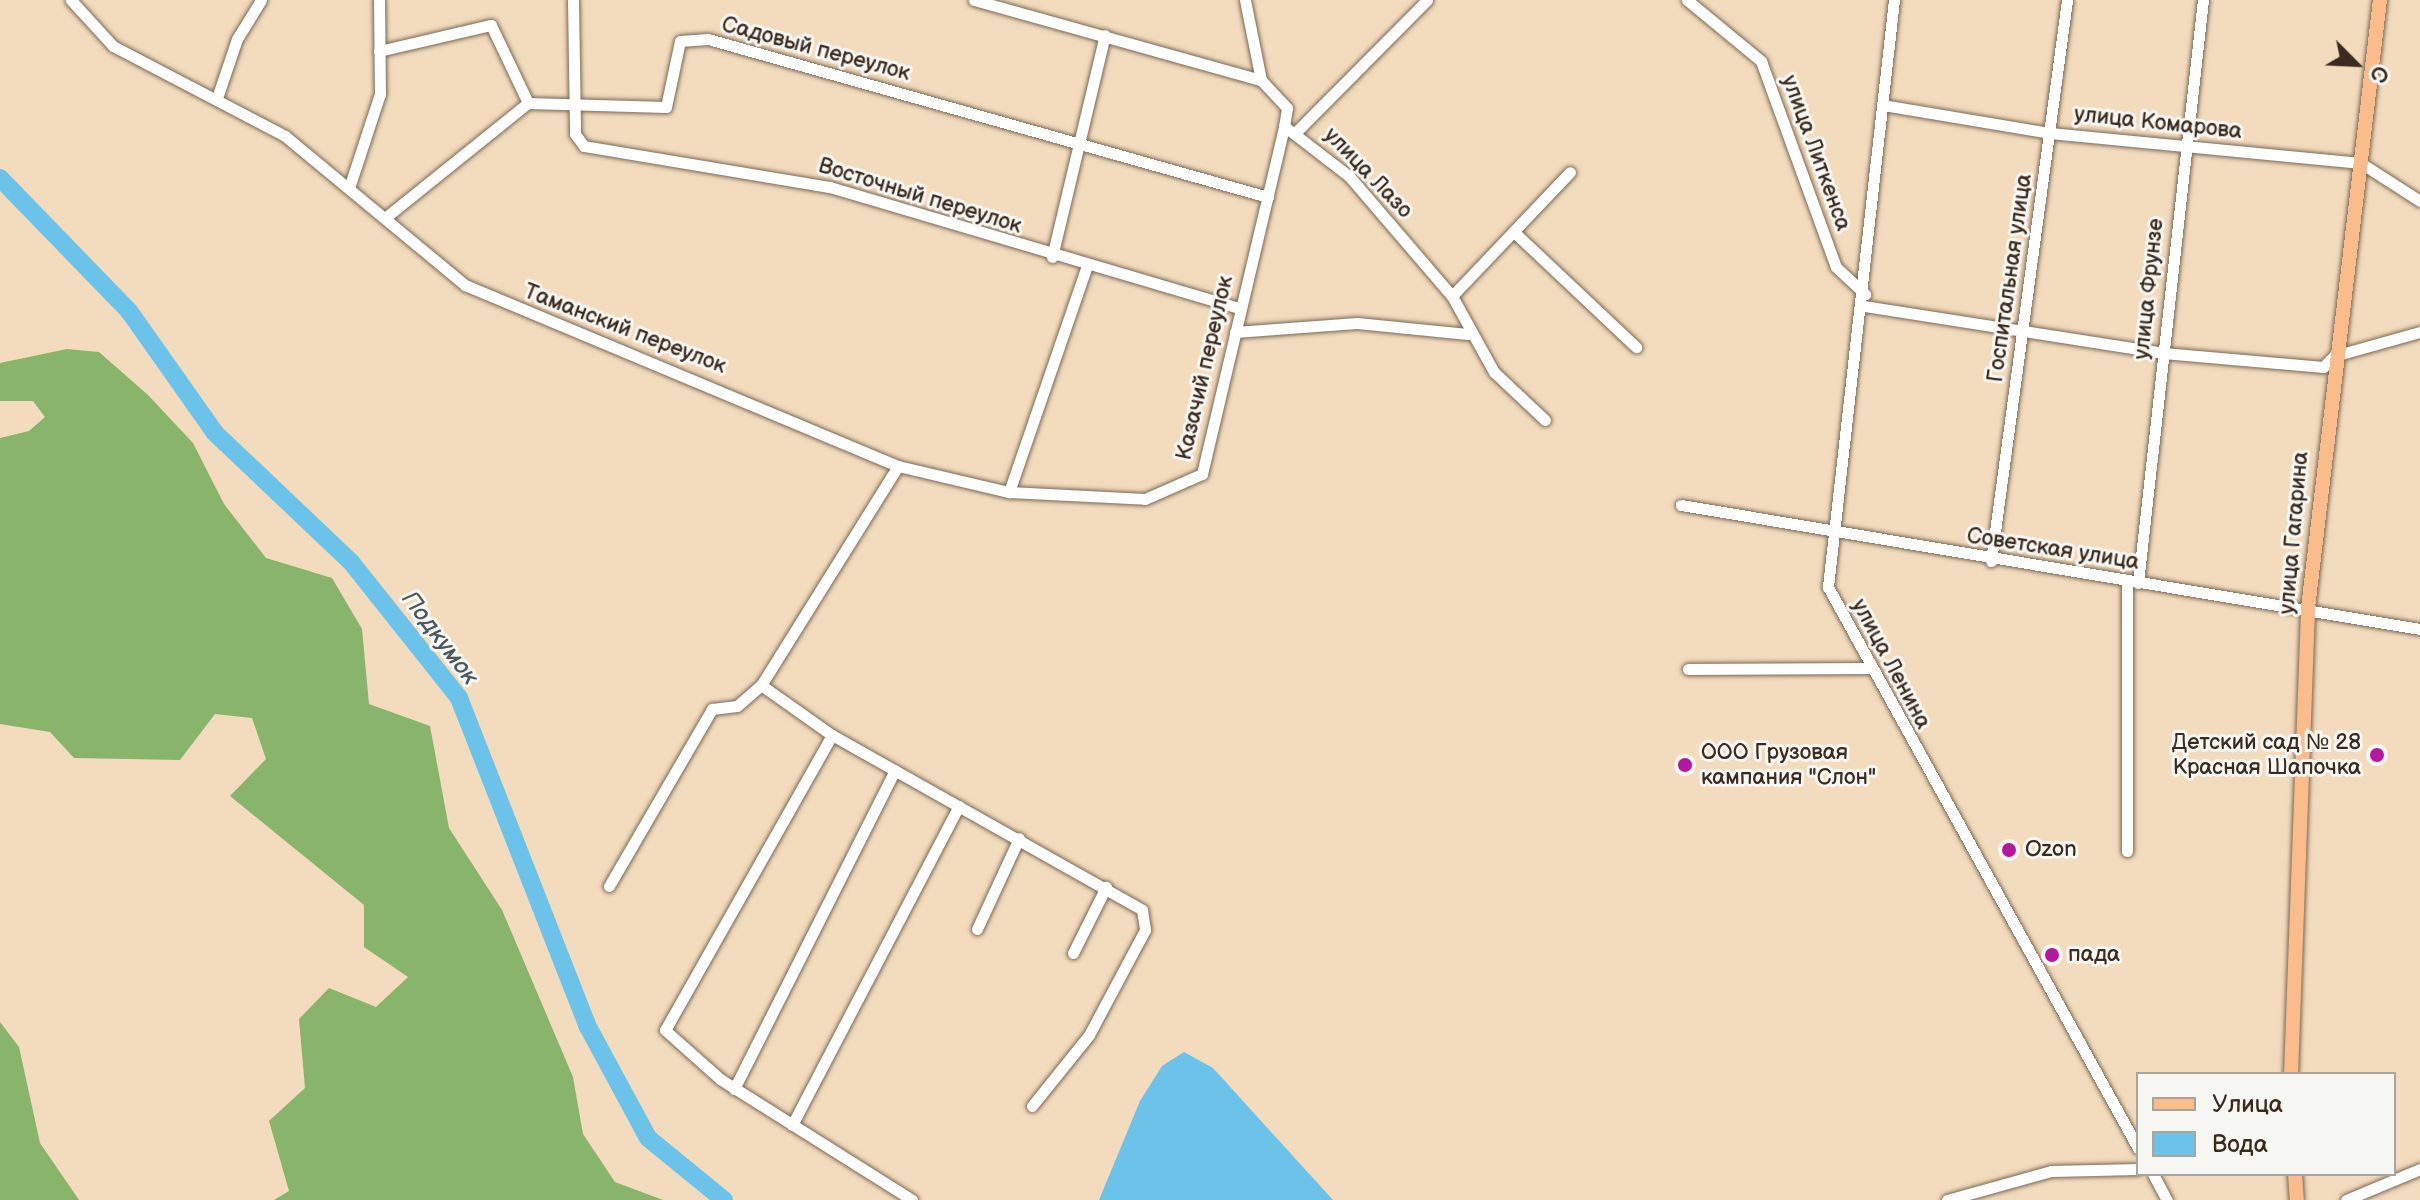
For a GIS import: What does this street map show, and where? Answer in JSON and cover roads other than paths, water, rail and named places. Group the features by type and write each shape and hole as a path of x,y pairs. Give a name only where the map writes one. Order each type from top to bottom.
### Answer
{"main road":[{"name":"улица Гагарина","path":"2291,1072 2308,608 2334,356 2380,0"},
{"path":"2295,1176 2297,1200"}],"street":[{"name":"Таманский переулок","path":"71,0 113,46 217,98 350,185 465,285 537,321 689,373 898,466 1009,492"},
{"path":"217,98 237,39 261,0"},
{"path":"350,185 380,94 379,0"},
{"path":"573,0 577,101"},
{"path":"974,0 1261,80 1287,108 1284,126"},
{"path":"1245,0 1261,80"},
{"path":"1298,130 1427,0"},
{"name":"улица Литкенса","path":"1687,0 1761,61 1836,267 1865,300"},
{"name":"улица Ленина","path":"1892,0 1865,300 1828,587 1868,668 2136,1144"},
{"name":"Госпитальная улица","path":"1991,561 2067,0"},
{"name":"улица Фрунзе","path":"2127,851 2133,582 2163,353 2184,146 2203,0"},
{"path":"379,51 491,25 528,103 386,217"},
{"path":"1052,257 1105,35"},
{"name":"Садовый переулок","path":"528,103 577,101 666,107 680,41 708,39 1268,197"},
{"name":"Восточный переулок","path":"577,101 575,134 584,146 830,187 1086,268 1239,308"},
{"name":"улица Комарова","path":"1883,105 2050,133 2361,163 2420,201"},
{"name":"улица Лазо","path":"1284,126 1298,130 1349,176 1452,296 1467,334 1494,372 1545,420"},
{"name":"Казачий переулок","path":"1009,492 1145,499 1202,474 1284,126"},
{"path":"1452,296 1570,172"},
{"path":"1514,232 1636,347"},
{"path":"1009,492 1086,268"},
{"path":"1865,300 2023,331 2163,353 2323,367 2334,356 2420,332"},
{"path":"1235,332 1357,323 1467,334"},
{"path":"609,886 712,709 737,706 761,685 898,466"},
{"name":"Советская улица","path":"1681,505 1991,561 2308,608 2420,629"},
{"path":"1688,669 1868,668"},
{"path":"761,685 832,735 1142,910 1145,930 1089,1035 1032,1106"},
{"path":"832,735 665,1030 734,1089 912,1200"},
{"path":"734,1089 895,770"},
{"path":"792,1125 959,806"},
{"path":"977,929 1019,838"},
{"path":"1073,953 1106,887"},
{"path":"1947,1200 2051,1171 2136,1169"},
{"path":"2346,1200 2420,1169"},
{"path":"2154,1176 2167,1200"}],"water":[{"path":"1184,1052 1213,1068 1333,1200 1099,1200 1140,1101 1162,1066"}],"waterway":[{"name":"Подкумок","path":"0,178 129,311 215,433 351,562 459,698 587,1025 648,1138 724,1200"}],"place":[{"name":"Детский сад № 28 Красная Шапочка","path":"2377,755"},
{"name":"ООО Грузовая кампания \"Слон\"","path":"1685,765"},
{"name":"Ozon","path":"2009,850"},
{"name":"пада","path":"2052,955"}]}
